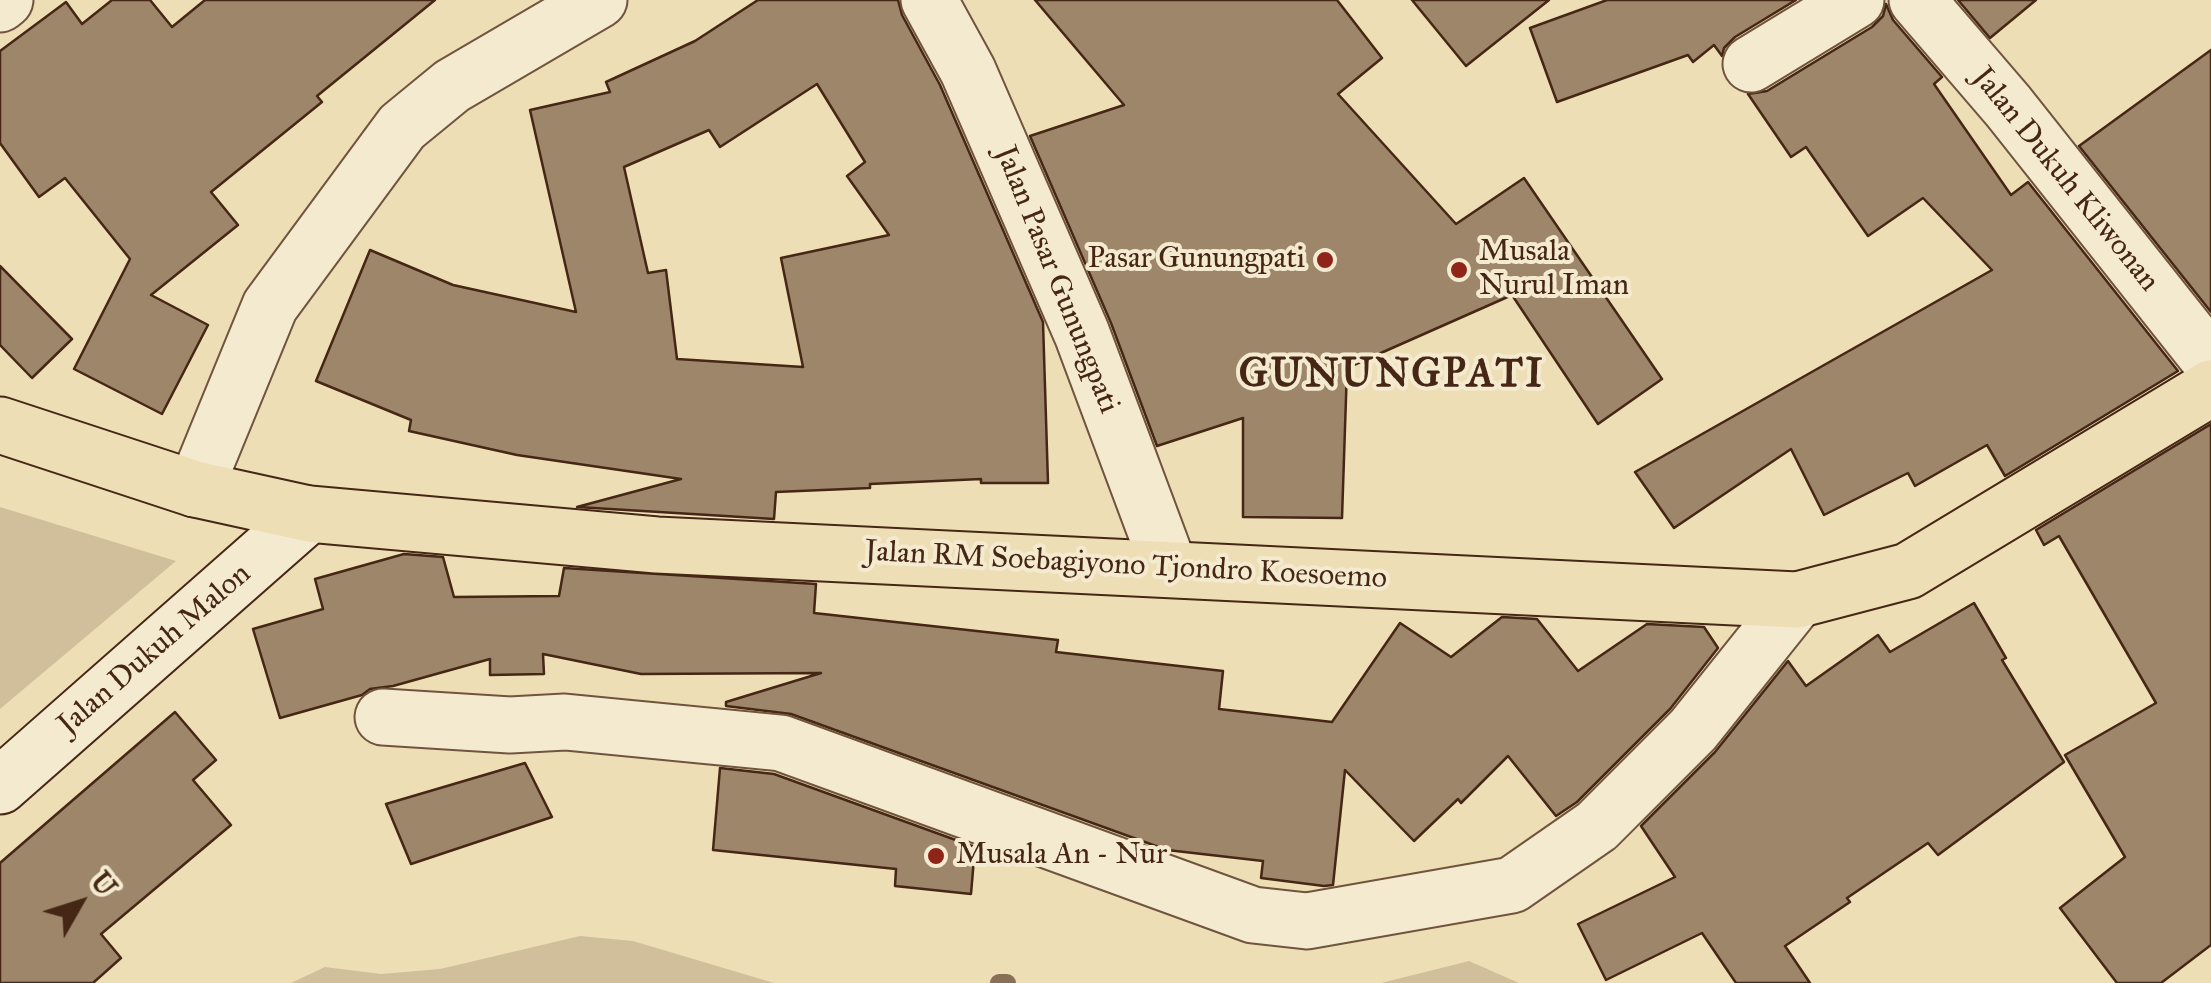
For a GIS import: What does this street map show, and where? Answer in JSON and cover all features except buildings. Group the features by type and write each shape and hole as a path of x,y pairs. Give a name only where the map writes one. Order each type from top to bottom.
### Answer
{"main road":[{"name":"Jalan RM Soebagiyono Tjondro Koesoemo","path":"0,426 195,489 310,514 657,545 1797,600 1908,571 2211,388"}],"street":[{"path":"195,489 270,306 402,127 452,86 599,0"},
{"name":"Jalan Pasar Gunungpati","path":"928,0 968,71 1074,317 1169,567"},
{"path":"1751,64 1856,0"},
{"name":"Jalan Dukuh Kliwonan","path":"1917,0 2008,106 2211,362"},
{"name":"Jalan Dukuh Malon","path":"0,786 310,514"},
{"path":"382,717 510,725 565,722 781,743 1253,915 1308,921 1512,885 1597,826 1693,730 1797,600"}],"shaded area":[{"path":"0,507 176,561 0,709"},
{"path":"580,936 633,941 774,983 291,983 325,967 381,974 440,969"},
{"path":"1469,961 1519,983 1381,983"}],"waterway":[{"path":"999,983 1007,983"}],"place":[{"name":"Pasar Gunungpati","path":"1325,260"},
{"name":"Musala Nurul Iman","path":"1459,270"},
{"name":"Musala An - Nur","path":"936,856"}],"district":[{"name":"GUNUNGPATI","path":"1392,376"}]}
